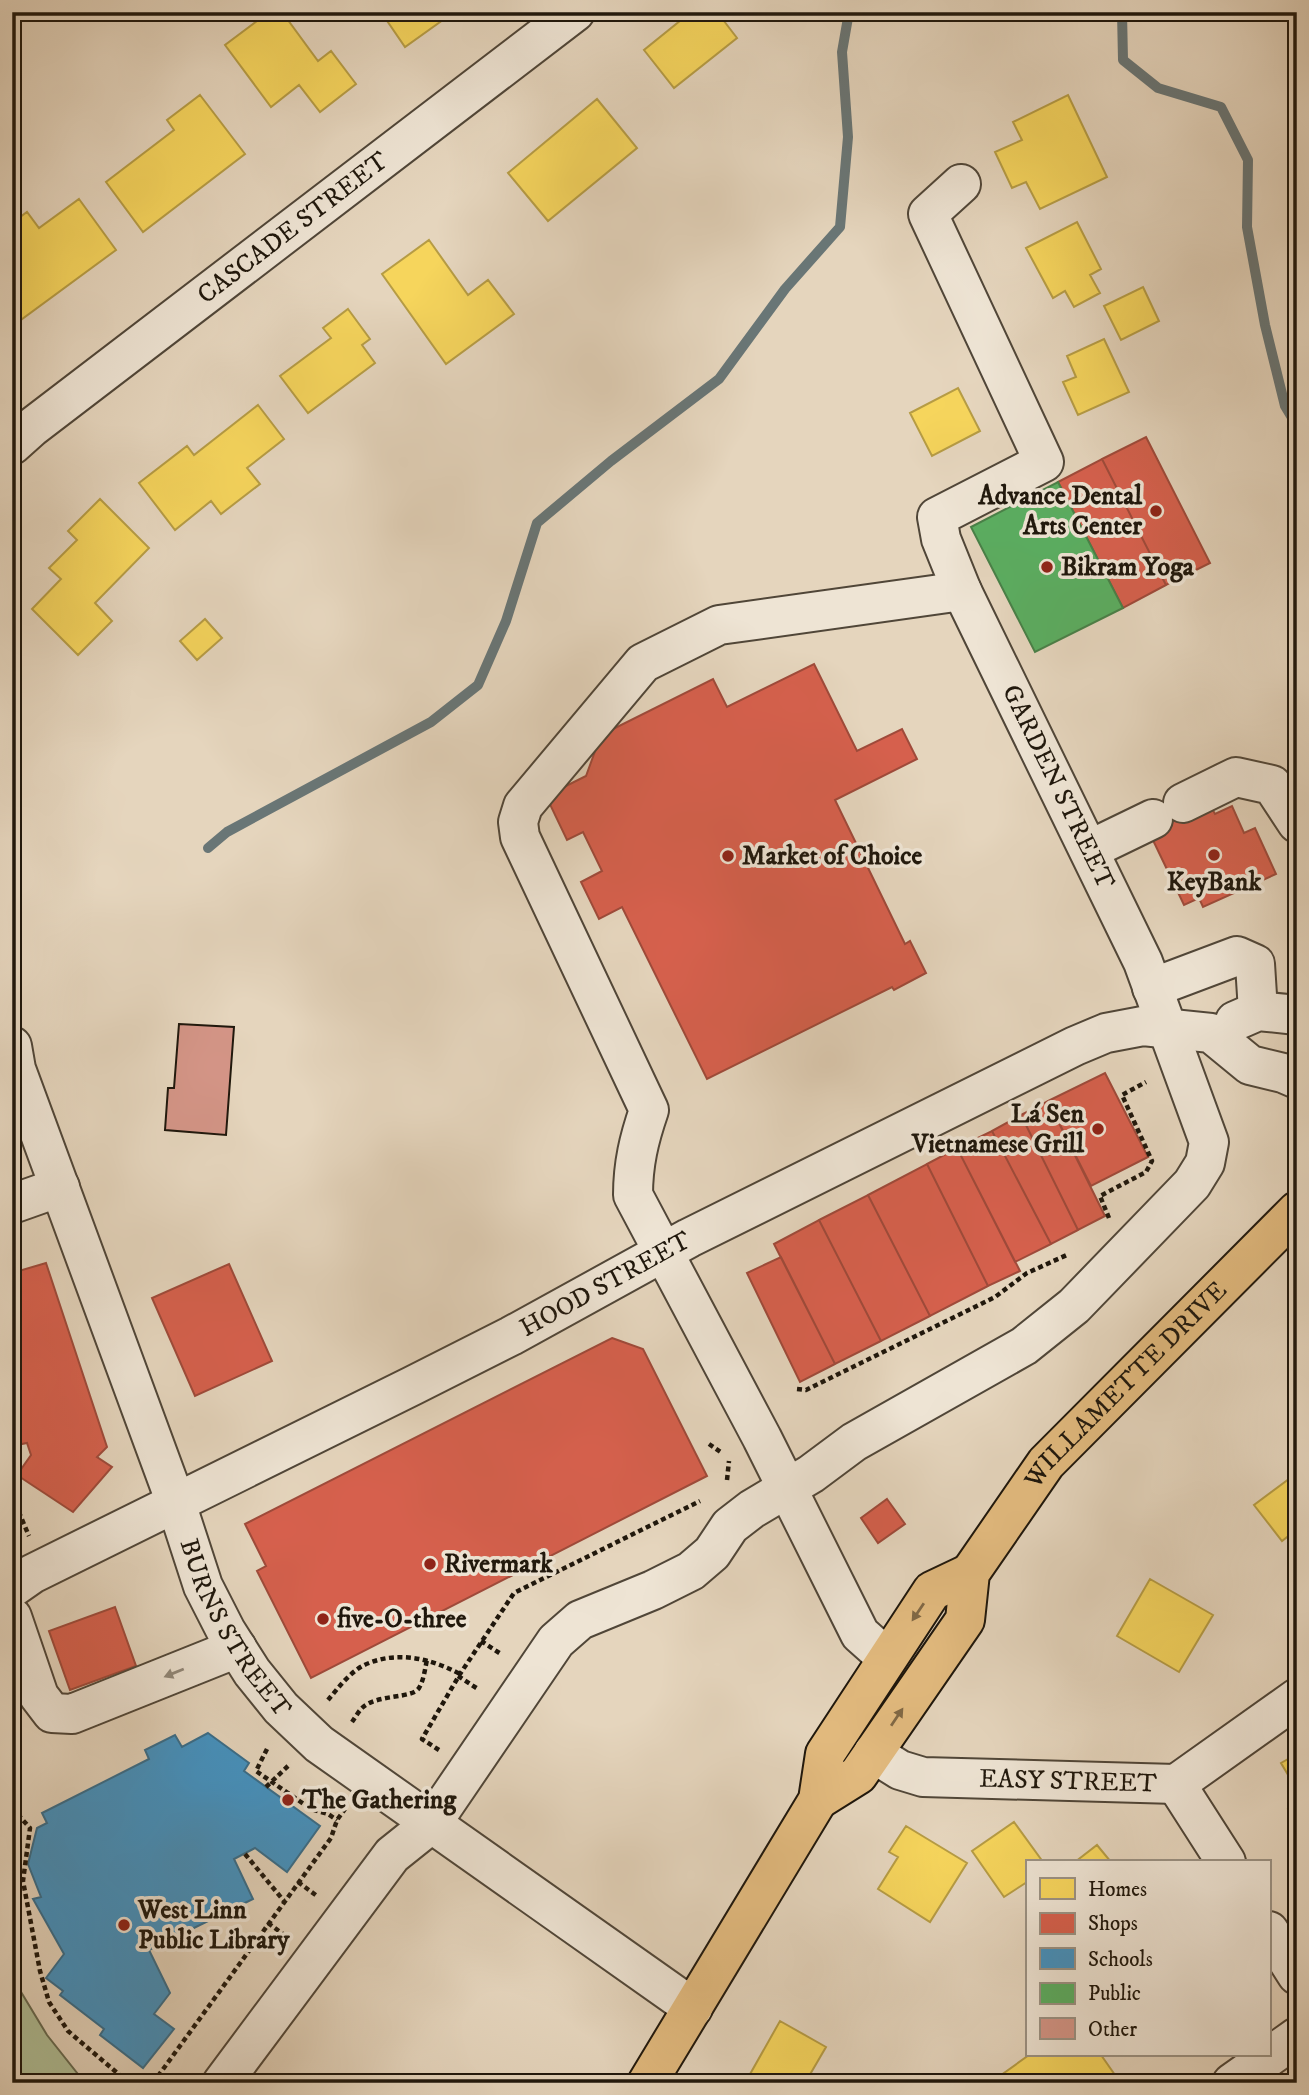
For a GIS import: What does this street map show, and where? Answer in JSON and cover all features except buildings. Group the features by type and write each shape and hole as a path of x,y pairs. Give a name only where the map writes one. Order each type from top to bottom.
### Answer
{"main road":[{"name":"WILLAMETTE DRIVE","path":"818,1800 858,1776 965,1620 970,1573 1046,1463 1297,1211"},
{"name":"WILLAMETTE DRIVE","path":"647,2083 818,1800 825,1754 932,1591 970,1573"}],"street":[{"name":"CASCADE STREET","path":"12,445 575,12"},
{"name":"GARDEN STREET","path":"222,2083 392,1855 432,1823 556,1641 580,1620 691,1572 712,1553 730,1526 751,1509 786,1490 854,1442 1024,1346 1074,1306 1192,1184 1205,1163 1209,1142 1143,962 962,591 945,548 937,517 1044,462 928,214 961,184"},
{"path":"887,1658 860,1634 762,1438 633,1195 633,1169 638,1142 649,1110 520,837 518,822 523,806 643,663 719,625 962,591"},
{"path":"1089,850 1236,777 1272,785 1297,823"},
{"path":"1152,988 1237,956 1255,964 1258,1011"},
{"path":"1297,1014 1258,1011 1211,1033 1250,1065 1297,1079"},
{"name":"HOOD STREET","path":"12,1588 32,1574 500,1341 701,1232 1075,1046 1105,1033 1143,1026 1211,1033"},
{"name":"BURNS STREET","path":"13,1062 176,1503 203,1586 237,1648 281,1708 319,1744 693,2008"},
{"path":"12,1204 60,1187"},
{"path":"12,1617 39,1696 52,1713 72,1714 237,1648"},
{"path":"1177,1784 1297,1698"},
{"name":"EASY STREET","path":"873,1753 900,1770 923,1777 1177,1784 1225,1860"},
{"path":"1270,1933 1297,1975"},
{"path":"1232,2083 1297,2037"}],"path":[{"path":"1109,1219 1100,1196 1146,1172 1152,1161 1122,1095 1146,1082"},
{"path":"797,1389 806,1390 995,1297 1027,1273 1077,1250"},
{"path":"709,1444 722,1453"},
{"path":"13,1499 31,1540"},
{"path":"481,1642 490,1648"},
{"path":"331,1696 350,1676 368,1663 396,1657 427,1660 459,1675 468,1683"},
{"path":"346,1732 363,1707 395,1695 410,1695 419,1689 427,1660"},
{"path":"267,1749 256,1770 311,1809 338,1820"},
{"path":"266,1787 288,1766"},
{"path":"12,1808 30,1828 23,1881 40,1971 49,2002 68,2031 130,2083"},
{"path":"153,2083 331,1838 346,1808"},
{"path":"245,1854 284,1900"},
{"path":"298,1882 306,1887"},
{"path":"268,1923 275,1928"}],"green space":[{"path":"12,1977 47,2035 85,2083 12,2083"}],"waterway":[{"path":"208,848 227,832 431,722 478,685 506,621 537,523 611,461 719,379 785,289 840,227 848,137 842,52 849,12"},
{"path":"1122,12 1123,60 1158,88 1221,107 1248,160 1247,227 1265,325 1285,406 1297,426"}],"place":[{"name":"Advance Dental Arts Center","path":"1156,511"},
{"name":"Bikram Yoga","path":"1047,567"},
{"name":"KeyBank","path":"1214,855"},
{"name":"Market of Choice","path":"728,856"},
{"name":"Lá Sen Vietnamese Grill","path":"1098,1129"},
{"name":"Rivermark","path":"430,1564"},
{"name":"five-O-three","path":"323,1619"},
{"name":"The Gathering","path":"288,1800"},
{"name":"West Linn Public Library","path":"124,1925"}]}
